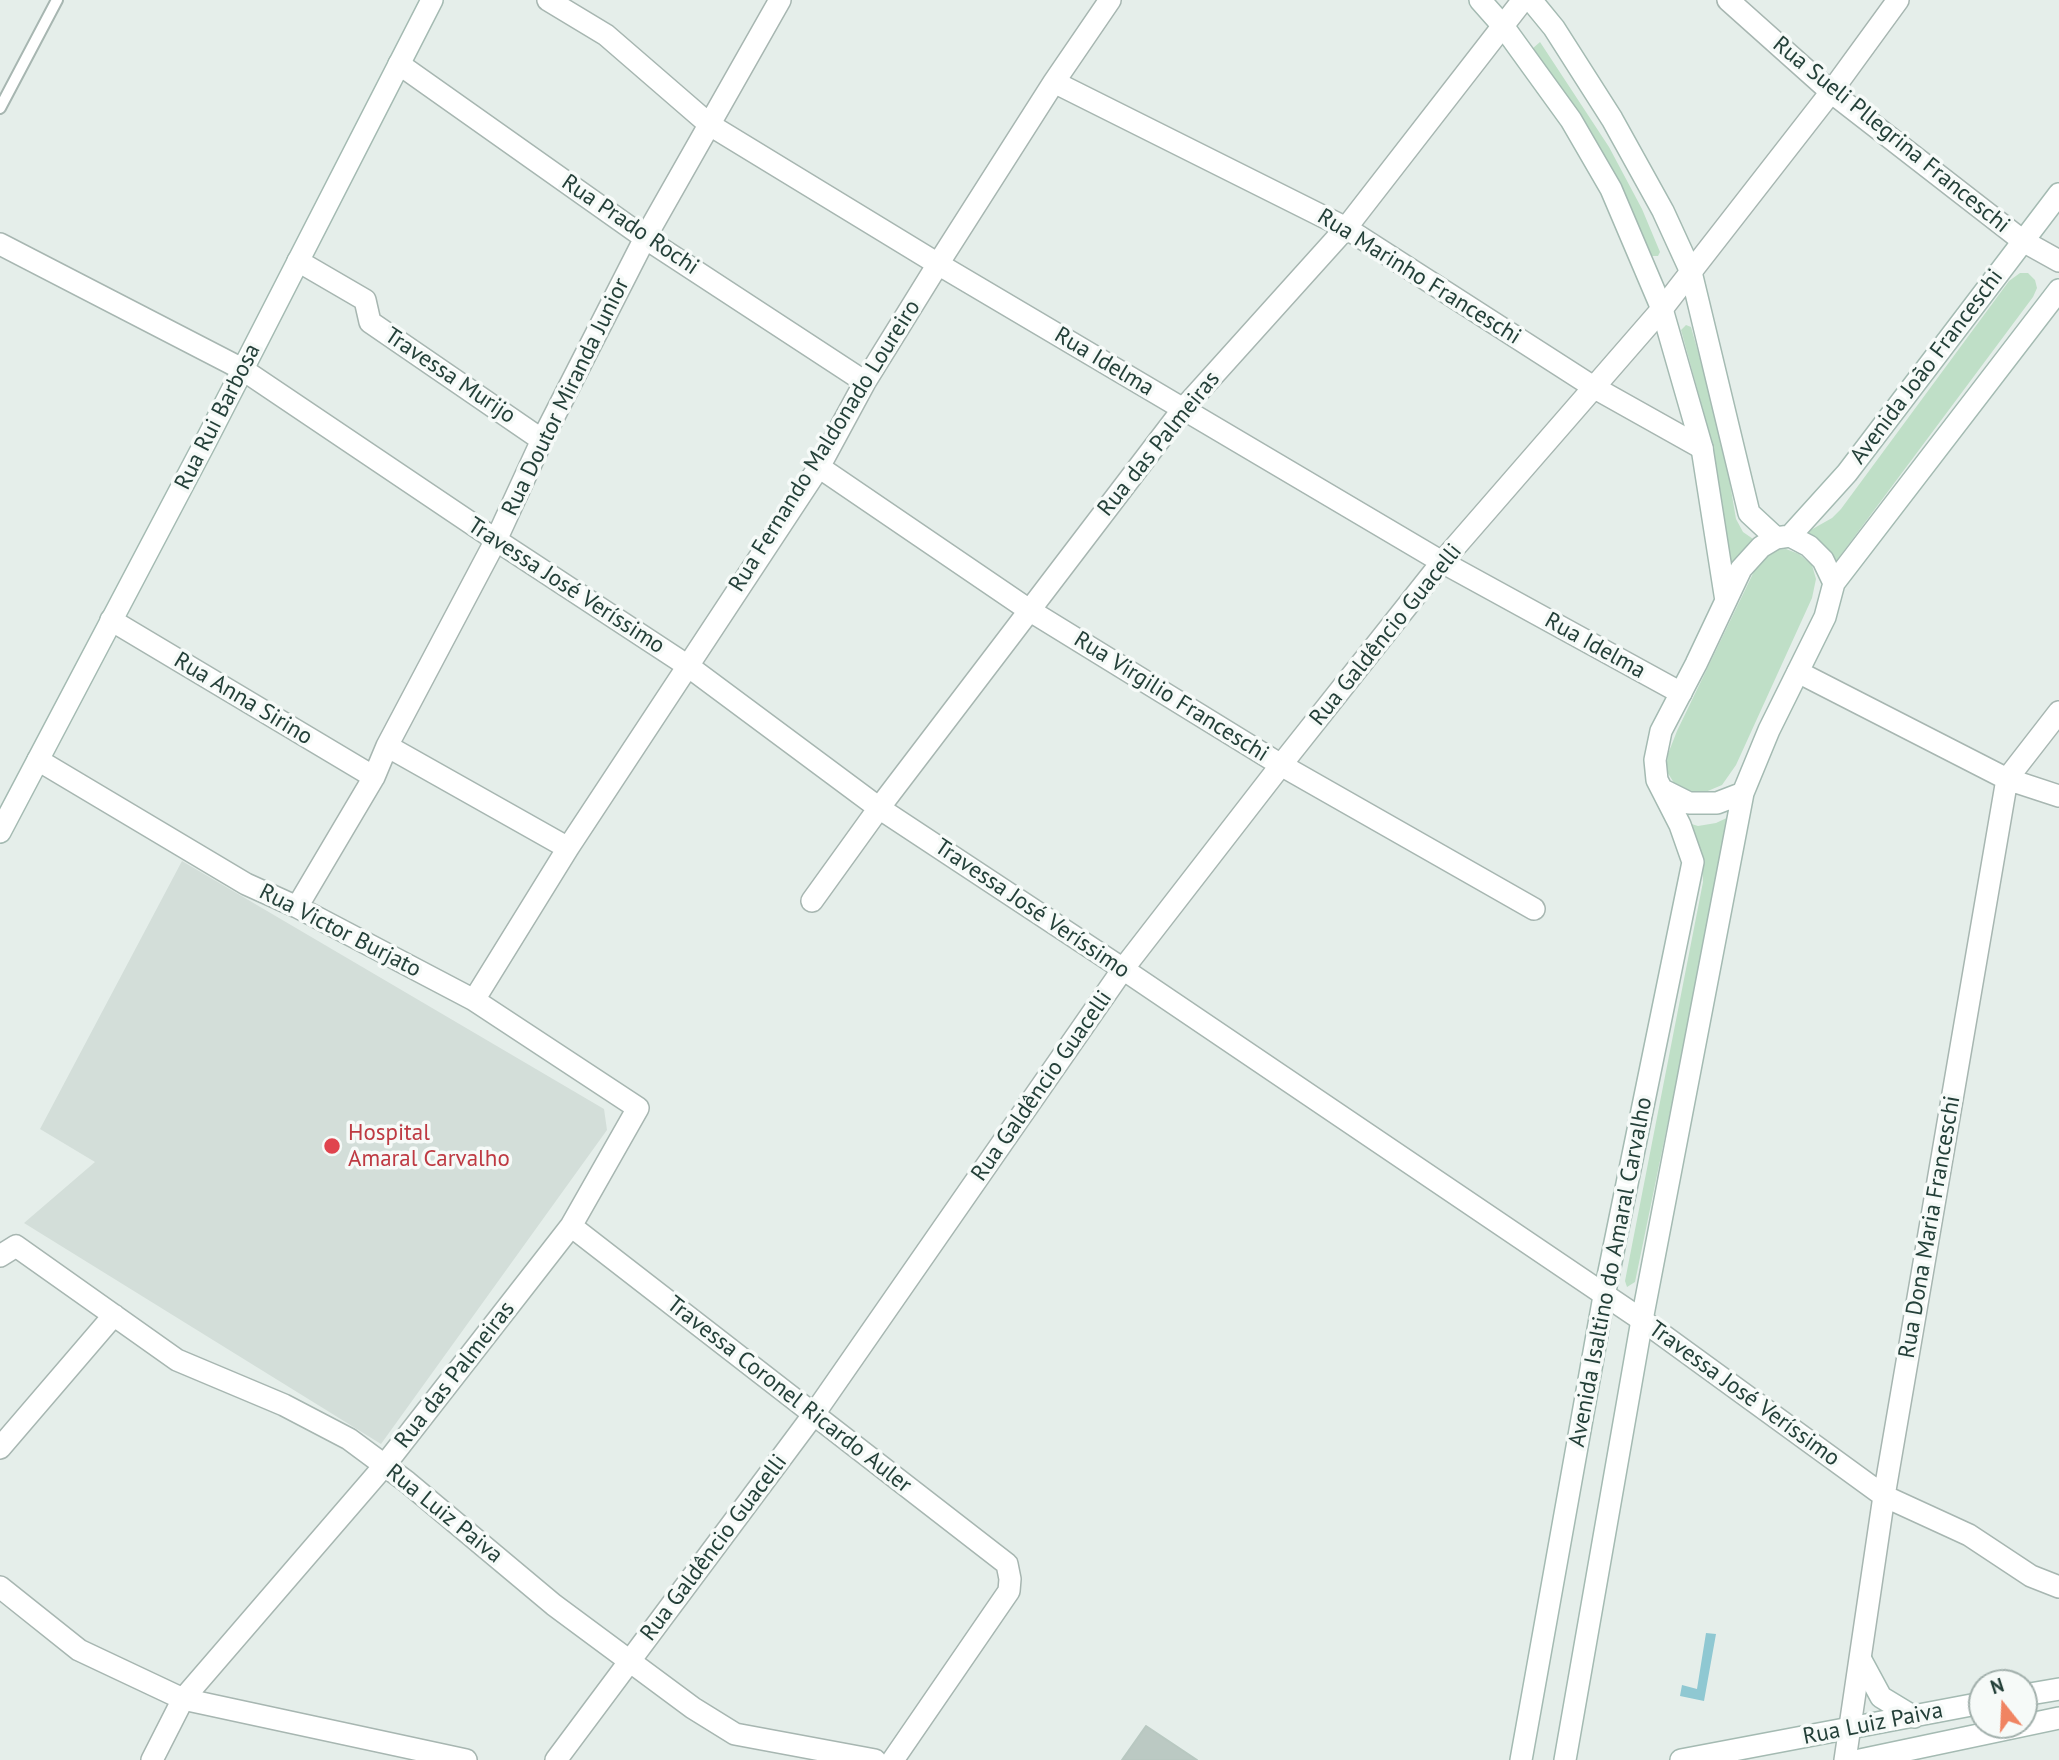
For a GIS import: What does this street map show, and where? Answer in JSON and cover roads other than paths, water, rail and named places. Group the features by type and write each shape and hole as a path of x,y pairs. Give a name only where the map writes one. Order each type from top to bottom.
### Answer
{"street":[{"name":"Rua Rui Barbosa","path":"0,832 432,0"},
{"name":"Rua Idelma","path":"548,0 606,35 710,125 938,264 1442,562 1681,693"},
{"name":"Rua Doutor Miranda Junior","path":"297,907 374,777 387,746 496,540 542,440 645,237 780,0"},
{"name":"Rua Fernando Maldonado Loureiro","path":"474,1000 568,848 819,467 864,382 1054,82 1110,0"},
{"path":"1480,0 1503,26 1571,120 1611,189 1662,309 1702,448 1726,601"},
{"name":"Rua das Palmeiras","path":"812,901 879,808 1182,409 1346,228 1523,0"},
{"path":"1531,0 1554,28 1612,119 1663,211 1690,272 1749,513 1783,537 1809,546 1823,561 1834,583 2059,290"},
{"name":"Rua Sueli Pllegrina Franceschi","path":"1728,0 1831,92 2023,241 2059,261"},
{"name":"Rua Galdêncio Guacelli","path":"556,1760 814,1414 1124,969 1442,562 1662,309 1899,0"},
{"name":"Rua Prado Rochi","path":"399,64 645,237 864,382"},
{"name":"Rua Marinho Franceschi","path":"1054,82 1346,228 1595,388 1702,448"},
{"name":"Avenida João Franceschi","path":"1681,693 1741,569 1761,547 1783,537 1847,473 2059,194"},
{"name":"Travessa José Veríssimo","path":"0,244 242,369 688,666 879,808 1124,969 1642,1320 1884,1496 1969,1535 2031,1576 2057,1587"},
{"name":"Travessa Murijo","path":"298,261 365,300 370,322 542,440"},
{"name":"Rua Virgilio Franceschi","path":"819,467 1029,610 1281,765 1534,909"},
{"name":"Avenida Isaltino do Amaral Carvalho","path":"1565,1760 1642,1320 1743,793 1769,730 1825,617 1834,583"},
{"name":"Rua Anna Sirino","path":"111,620 374,777"},
{"path":"1798,672 2007,779 2059,796"},
{"name":"Avenida Isaltino do Amaral Carvalho","path":"1521,1760 1604,1296 1693,862 1680,825 1657,780 1655,760 1661,731 1681,693"},
{"name":"Rua Dona Maria Franceschi","path":"1845,1760 1884,1496 2007,779 2059,712"},
{"path":"387,746 568,848"},
{"name":"Rua Victor Burjato","path":"38,760 246,884 297,907 474,1000 638,1108"},
{"path":"1663,790 1689,803 1717,803 1743,793"},
{"name":"Rua das Palmeiras","path":"152,1760 183,1699 384,1466 571,1226 638,1108"},
{"name":"Travessa Coronel Ricardo Auler","path":"571,1226 1007,1564 1009,1591 893,1760"},
{"name":"Rua Luiz Paiva","path":"8,1251 114,1315 177,1360 284,1405 349,1439 554,1605 693,1708 735,1734 875,1760"},
{"path":"0,1448 114,1315"},
{"path":"0,1587 79,1650 183,1699 466,1760"},
{"path":"1861,1660 1881,1696 1914,1717"},
{"path":"2038,1693 2059,1689"},
{"name":"Rua Luiz Paiva","path":"1681,1760 1968,1706"},
{"name":"Rua Luiz Paiva","path":"1860,1760 2059,1718"}],"lane":[{"path":"0,108 57,0"}],"water":[{"path":"1706,1633 1716,1634 1704,1701 1680,1696 1682,1685 1697,1689"}],"place":[{"name":"Hospital Amaral Carvalho","path":"332,1146"}]}
